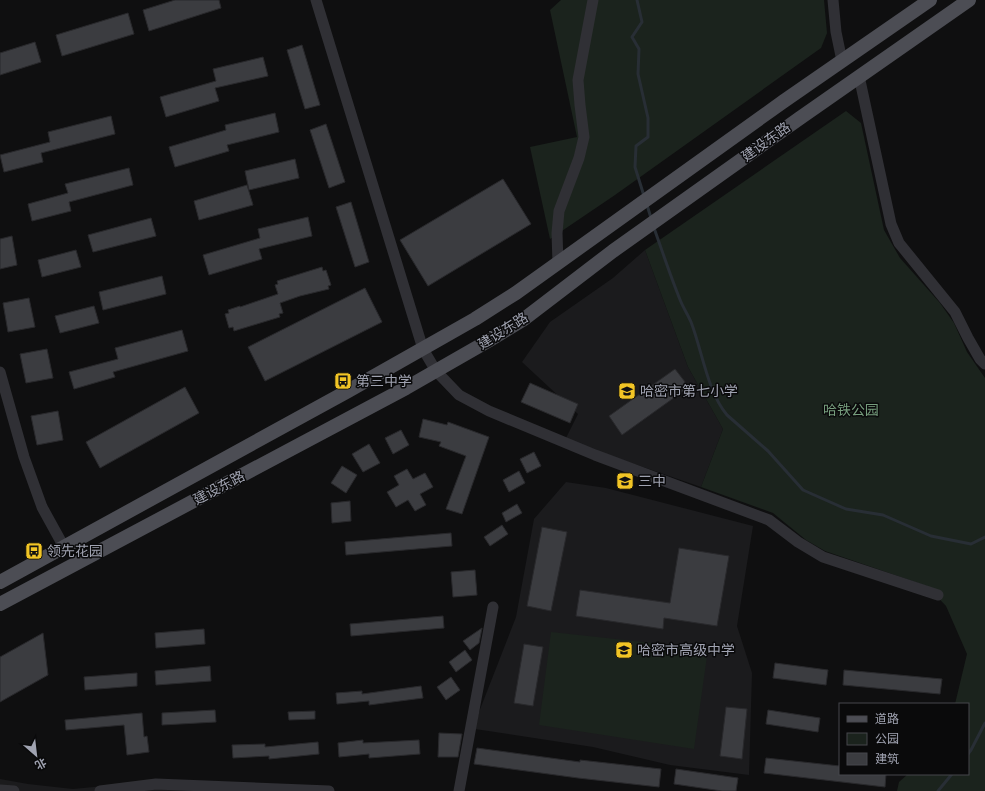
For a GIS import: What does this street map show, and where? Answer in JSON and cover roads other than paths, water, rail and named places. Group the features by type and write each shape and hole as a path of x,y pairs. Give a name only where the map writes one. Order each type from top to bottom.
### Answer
{"main road":[{"name":"建设东路","path":"0,582 424,349 475,319 516,293 784,101 930,0"},
{"name":"建设东路","path":"0,604 399,392 524,319 613,251 859,76 969,0"}],"street":[{"path":"316,0 424,349 436,371 459,395 489,411 594,455 769,520 798,542 823,556 938,595"},
{"path":"558,263 557,232 559,211 579,158 584,137 578,80 593,0"},
{"path":"833,0 836,32 842,61"},
{"path":"859,76 891,224 899,244 955,312 980,359 985,364"},
{"path":"0,372 24,457 42,507 64,547"},
{"path":"460,791 493,607"},
{"path":"100,791 156,784 329,791"},
{"path":"0,790 14,791"}],"waterway":[{"path":"637,0 642,22 632,37 639,49 638,74 648,118 648,137 636,146 635,167 644,196"},
{"path":"647,205 651,218"},
{"path":"654,228 677,293 691,322 714,394 720,405 727,415 768,451 803,490 846,509 883,515 931,536 971,544 985,537"},
{"path":"969,753 985,723"},
{"path":"938,791 951,775"}],"place":[{"name":"第三中学","path":"343,381"},
{"name":"哈密市第七小学","path":"627,391"},
{"name":"三中","path":"625,481"},
{"name":"领先花园","path":"34,551"},
{"name":"哈密市高级中学","path":"624,650"}],"park label":[{"name":"哈铁公园","path":"851,410"}]}
